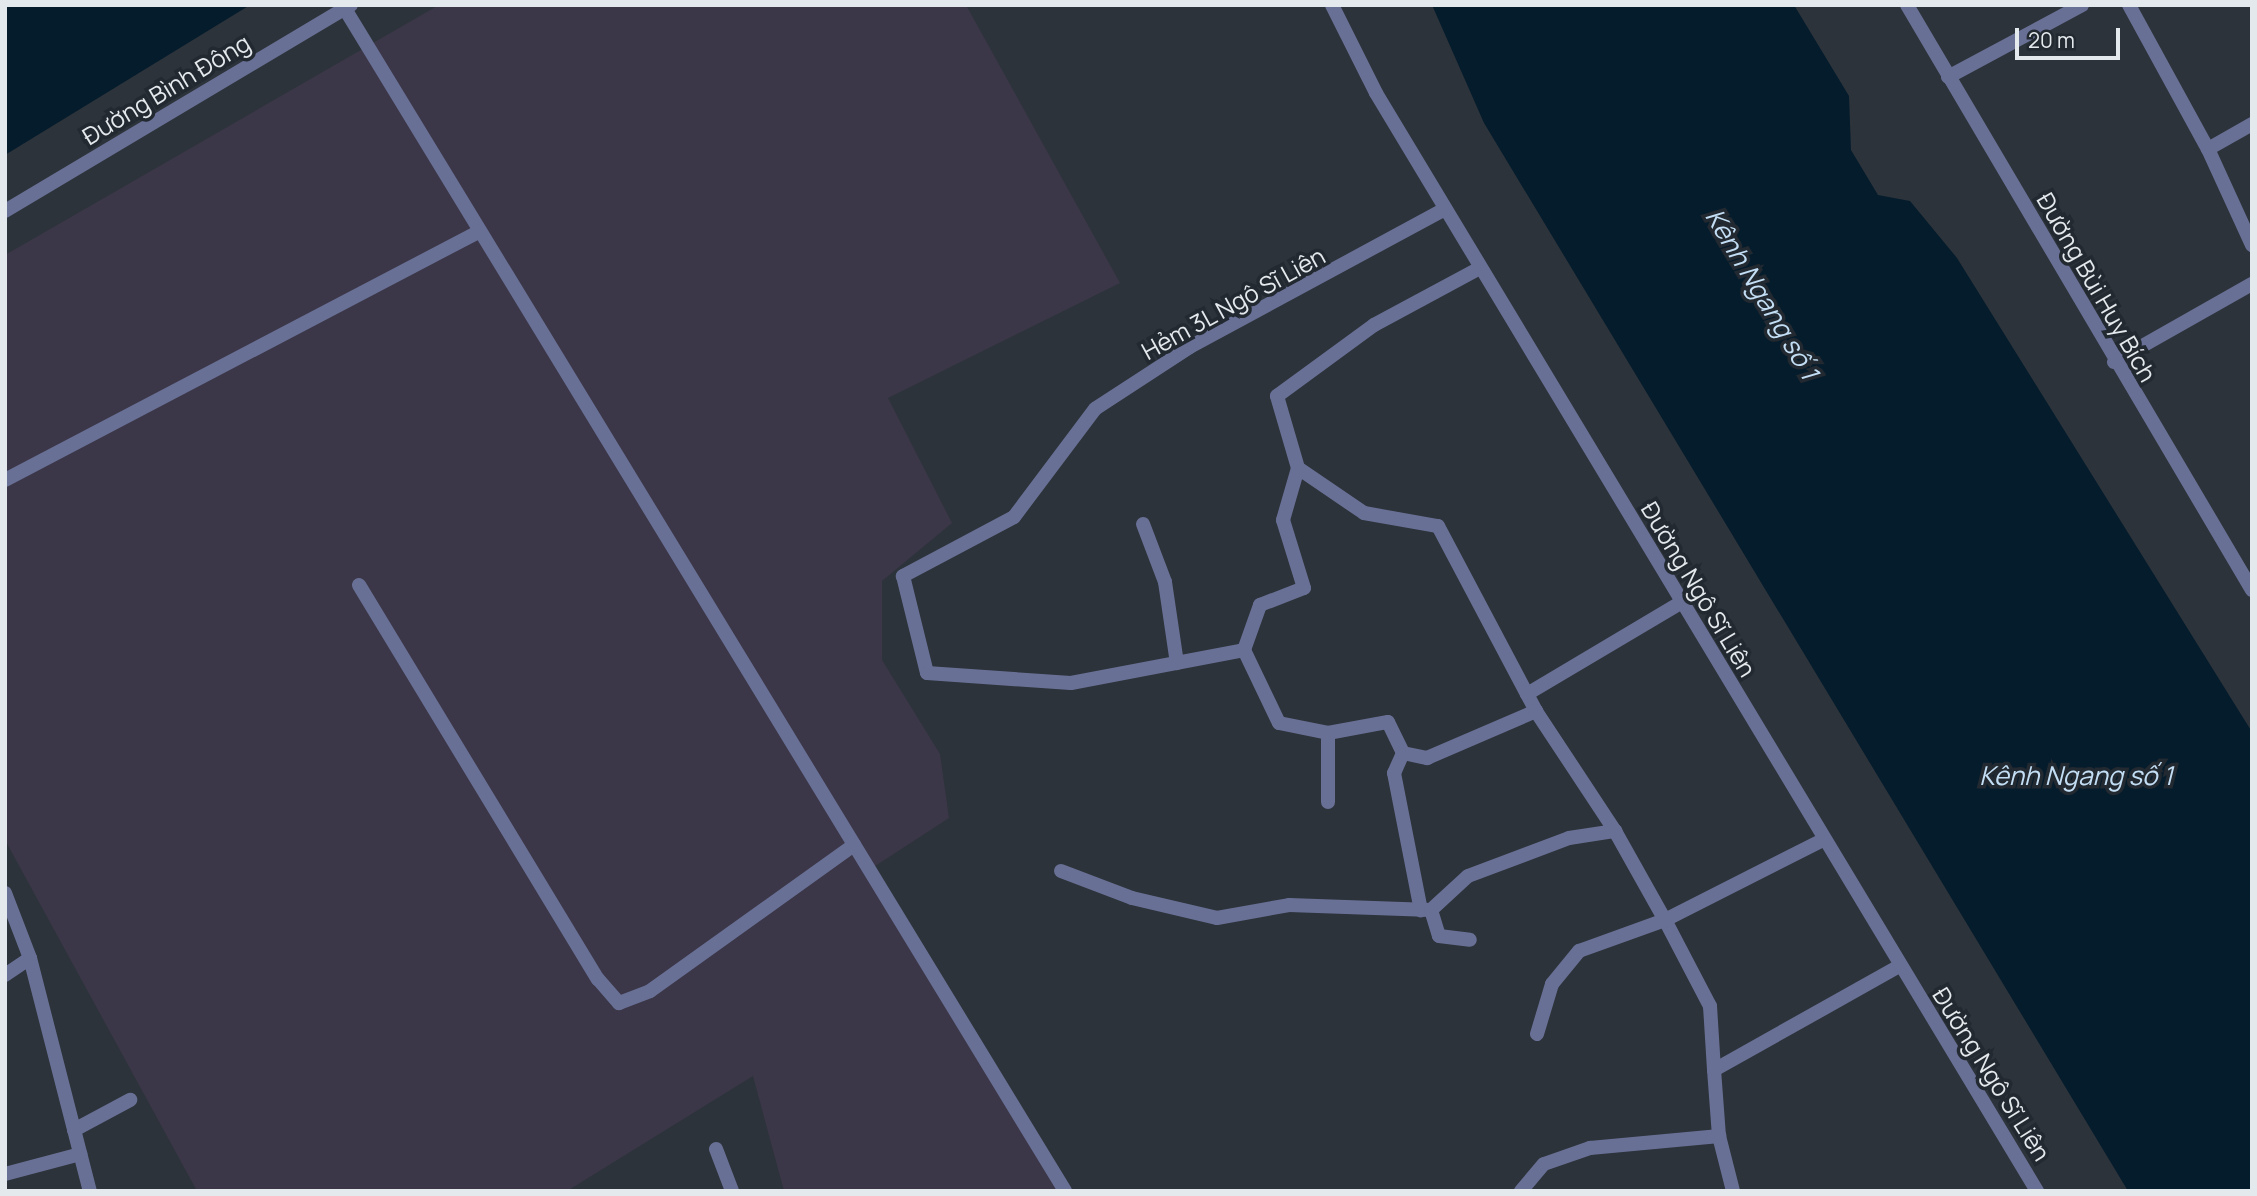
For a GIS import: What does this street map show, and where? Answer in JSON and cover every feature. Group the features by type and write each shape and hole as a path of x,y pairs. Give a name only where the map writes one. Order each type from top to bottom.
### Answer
{"street":[{"name":"Đường Ngô Sĩ Liên","path":"1332,5 1480,268 2037,1191"},
{"name":"Đường Bùi Huy Bích","path":"1907,5 2114,362 2252,590"},
{"path":"1948,77 2082,5"},
{"path":"2129,5 2208,149 2252,245"},
{"path":"348,7 480,231 1065,1191"},
{"name":"Đường Bình Đông","path":"5,211 348,7"},
{"path":"2208,149 2252,124"},
{"name":"Hẻm 3L Ngô Sĩ Liên","path":"1177,663 1070,683 927,673 903,576 1014,517 1095,409 1190,346 1445,209"},
{"path":"5,480 480,231"},
{"path":"1404,753 1388,722 1328,733 1279,723 1244,650 1260,606 1304,588 1283,520 1298,468 1277,396 1374,325 1480,268"},
{"path":"2114,362 2252,284"},
{"path":"1298,468 1364,513 1438,526 1536,711 1615,831 1710,1006 1719,1136 1732,1191"},
{"path":"1143,524 1165,582 1177,663 1244,650"},
{"path":"359,585 598,979 620,1003 650,991 854,845"},
{"path":"1527,694 1680,603"},
{"path":"1404,753 1427,758 1536,711"},
{"path":"1328,733 1328,802"},
{"path":"1404,753 1394,773 1426,910 1439,936 1470,940"},
{"path":"1061,871 1132,898 1217,918 1289,905 1426,910 1468,876 1569,838 1615,831"},
{"path":"1538,1034 1552,984 1579,951 1665,920 1823,839"},
{"path":"5,893 30,958 90,1191"},
{"path":"5,975 30,958"},
{"path":"1714,1070 1899,966"},
{"path":"74,1130 130,1100"},
{"path":"1521,1191 1544,1164 1590,1148 1719,1136"},
{"path":"716,1149 732,1191"},
{"path":"5,1174 80,1154"}],"shaded area":[{"path":"439,5 966,5 1120,283 888,398 952,523 882,581 882,660 940,754 949,818 869,870 1065,1191 784,1191 753,1076 567,1191 197,1191 5,840 5,255"}],"water":[{"path":"5,5 250,5 5,155"},
{"name":"Kênh Ngang số 1","path":"1432,5 1794,5 1849,96 1851,150 1878,195 1910,201 1957,258 2252,732 2252,1191 2128,1191 1484,123"}]}
